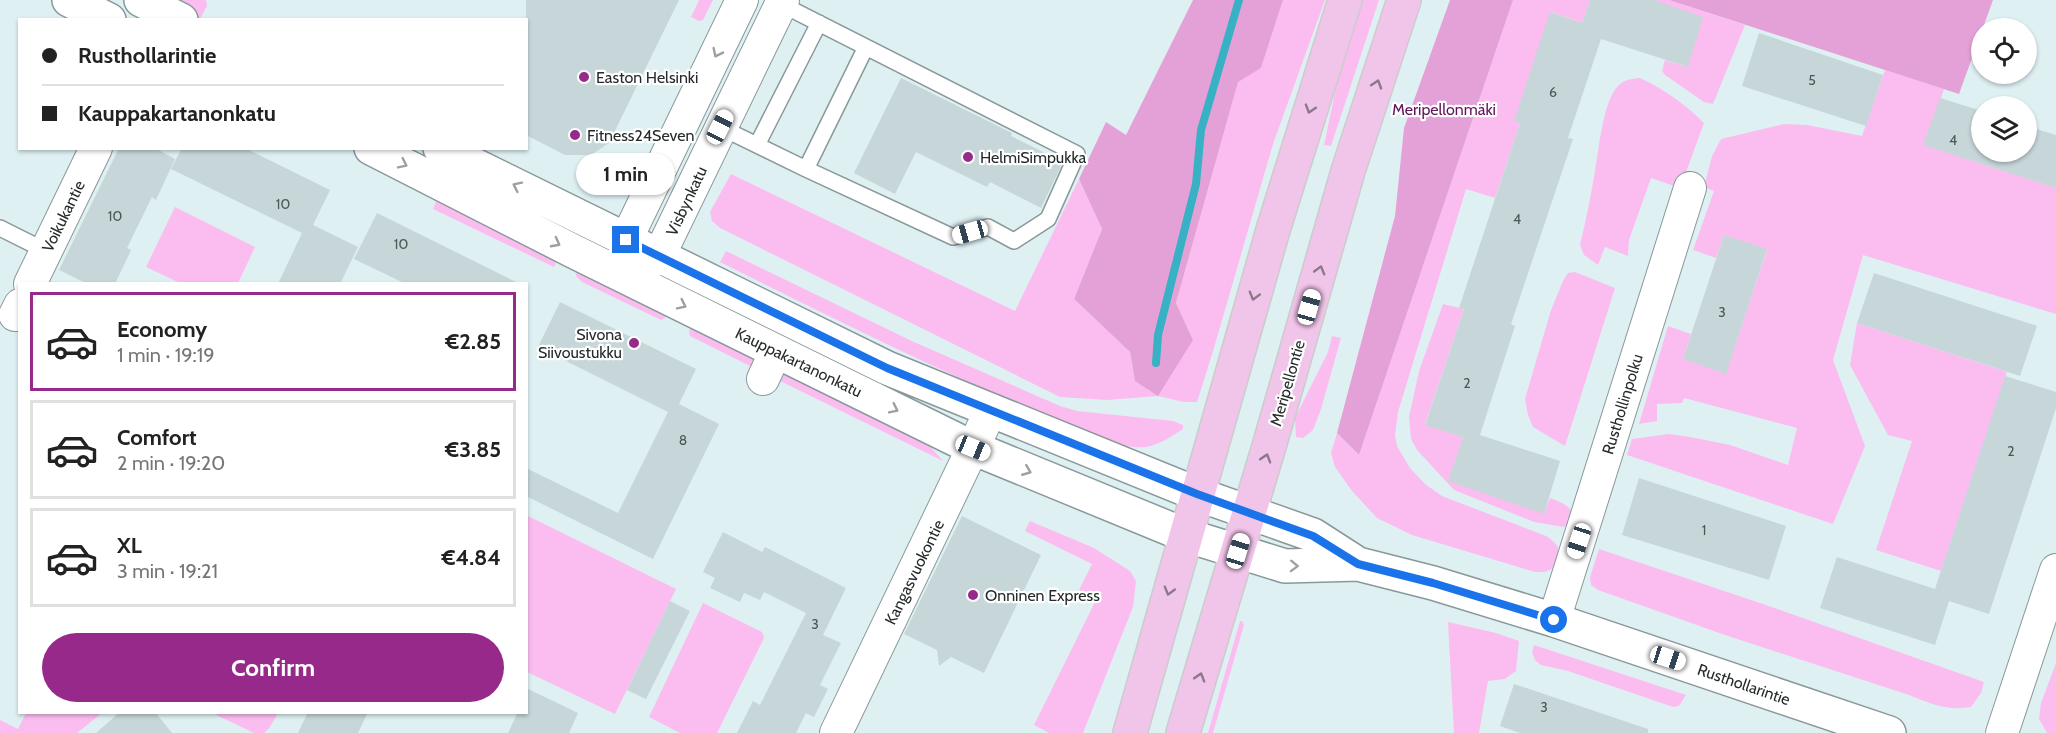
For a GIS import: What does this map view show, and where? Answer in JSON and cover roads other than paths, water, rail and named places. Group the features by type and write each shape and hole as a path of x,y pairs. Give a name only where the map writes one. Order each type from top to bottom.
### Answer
{"main road":[{"path":"69,0 105,18"},
{"path":"1130,733 1273,230 1345,0"},
{"name":"Meripellontie","path":"1183,733 1348,171 1404,0"},
{"name":"Kauppakartanonkatu","path":"375,150 629,279 770,365 1185,535 1238,551"},
{"name":"Kauppakartanonkatu","path":"444,150 887,368 1249,514"},
{"name":"Rusthollarintie","path":"1249,514 1313,536 1358,564"},
{"name":"Rusthollarintie","path":"1238,551 1285,566 1358,564 1433,583 1554,620 1889,733"}],"street":[{"path":"629,279 626,240 742,0"},
{"name":"Visbynkatu","path":"629,279 659,256 779,1"},
{"name":"Voikukantie","path":"31,282 90,153"},
{"name":"Rusthollinpolku","path":"1554,620 1690,188"},
{"name":"Kangasvuokontie","path":"836,733 991,410"},
{"path":"2002,733 2056,570"}],"lane":[{"path":"720,127 953,237 988,227 1014,241 1048,219 1077,154 779,1"},
{"path":"757,145 819,23"},
{"path":"806,169 866,47"},
{"path":"0,228 46,251"}],"waterway":[{"path":"1156,363 1158,335 1196,184 1201,130 1239,0"}],"place":[{"name":"Easton Helsinki","path":"584,77"},
{"name":"Fitness24Seven","path":"575,135"},
{"name":"HelmiSimpukka","path":"968,157"},
{"name":"Sivona Siivoustukku","path":"634,343"},
{"name":"Onninen Express","path":"973,595"}],"park label":[{"name":"Meripellonmäki","path":"1444,109"}]}
